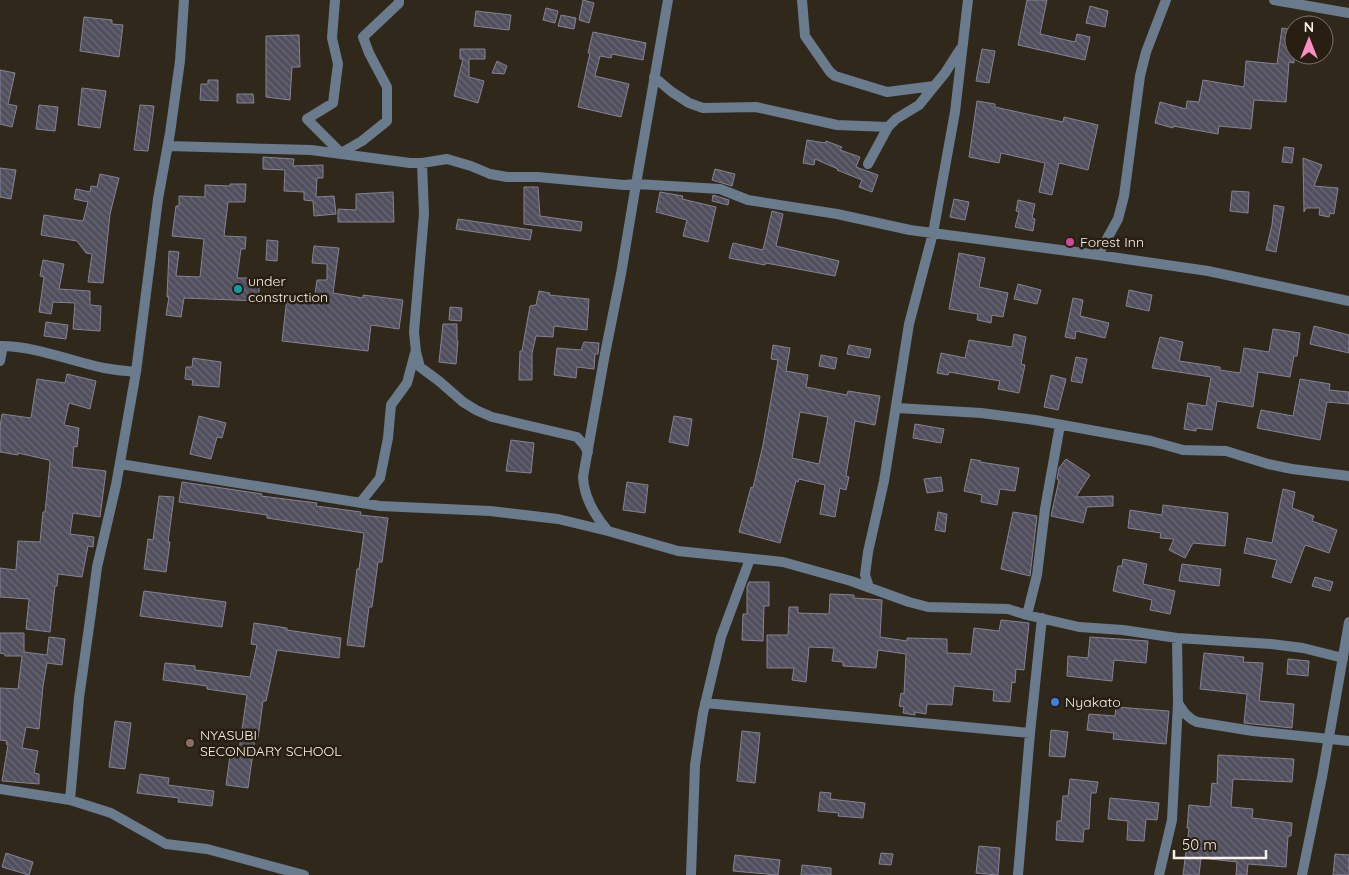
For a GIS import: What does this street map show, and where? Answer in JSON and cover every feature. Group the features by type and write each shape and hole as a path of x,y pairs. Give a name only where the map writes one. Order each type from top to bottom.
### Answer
{"street":[{"path":"70,800 79,698 97,567 120,464 136,372 146,285 180,61 184,0"},
{"path":"335,0 332,38 338,64 333,103 307,119 342,153"},
{"path":"342,153 362,141 386,121 386,87 363,37 399,3 399,0"},
{"path":"608,531 597,519 583,485 604,359 622,274 668,0"},
{"path":"802,0 804,36 830,72 835,76 887,92 934,86"},
{"path":"869,587 865,575 868,552 884,481 909,324 933,233 955,112 968,0"},
{"path":"1098,255 1118,219 1124,196 1140,76 1146,52 1166,0"},
{"path":"1274,0 1349,13"},
{"path":"868,164 888,127 896,119 915,108 954,61 963,45"},
{"path":"654,77 678,96 702,108 756,107 837,125 888,127"},
{"path":"168,146 311,150 410,163 447,159 490,174 507,177 538,177 624,185 720,189 748,200 837,214 892,227 1208,272 1349,301"},
{"path":"422,163 424,214 414,332 420,367 476,410 514,423 577,438 588,452"},
{"path":"0,362 1,346 52,354 103,368 136,372"},
{"path":"360,502 380,478 388,438 391,404 407,383 416,352"},
{"path":"896,408 981,413 1150,441 1183,450 1226,451 1292,469 1349,476"},
{"path":"1027,615 1037,575 1060,425"},
{"path":"120,464 392,507 521,514 558,519 678,551 783,562 869,587 928,607 1008,609 1079,627 1123,630 1177,638 1271,644 1303,648 1343,658"},
{"path":"691,875 695,765 705,703 721,637 750,559"},
{"path":"1018,875 1042,618"},
{"path":"1302,875 1328,739 1345,673 1343,658 1349,622"},
{"path":"1159,875 1172,820 1178,703 1177,638"},
{"path":"705,703 1030,732"},
{"path":"1178,703 1190,720 1197,722 1349,741"},
{"path":"0,789 70,800 111,814 166,844 207,850 304,875"}],"building":[{"path":"583,0 594,3 589,23 579,20"},
{"path":"1027,0 1047,0 1040,34 1075,42 1077,34 1090,37 1085,60 1018,45"},
{"path":"1090,6 1108,11 1105,27 1086,23"},
{"path":"546,8 558,11 555,23 543,20"},
{"path":"476,11 511,15 509,30 474,26"},
{"path":"561,15 576,18 574,29 558,26"},
{"path":"84,17 112,20 112,24 123,25 119,57 80,51"},
{"path":"1282,28 1284,28 1284,65 1289,65 1286,102 1254,100 1251,129 1219,126 1218,134 1173,126 1173,128 1155,123 1160,102 1186,109 1187,101 1199,102 1203,80 1244,87 1246,61 1277,64"},
{"path":"593,32 646,43 643,60 612,54 611,58 600,56 595,76 629,84 621,117 578,107"},
{"path":"299,35 300,67 292,67 290,100 266,97 266,36"},
{"path":"460,49 485,49 485,59 469,59 469,77 484,81 478,103 454,96 463,59 460,59"},
{"path":"982,49 995,51 989,83 976,81"},
{"path":"497,61 507,66 504,74 492,73"},
{"path":"0,70 15,73 8,104 17,106 12,127 0,124"},
{"path":"208,80 218,80 218,101 200,100 201,84 208,84"},
{"path":"82,88 106,91 100,128 78,125"},
{"path":"237,94 253,94 254,103 237,103"},
{"path":"977,101 995,104 995,107 1063,122 1064,117 1098,125 1088,170 1059,163 1052,195 1039,192 1045,163 1001,153 999,163 969,157"},
{"path":"39,105 58,107 55,131 36,129"},
{"path":"140,105 154,106 148,151 134,150"},
{"path":"807,140 825,143 826,141 842,147 840,150 860,157 856,167 878,175 872,192 859,187 862,180 815,159 814,165 803,163"},
{"path":"1284,147 1294,148 1292,163 1282,162"},
{"path":"263,157 294,159 293,166 323,165 323,178 317,178 316,197 334,196 336,214 314,216 313,201 304,200 304,192 284,191 285,170 263,169"},
{"path":"1303,158 1322,165 1314,186 1338,188 1334,214 1330,213 1329,217 1319,215 1320,208 1306,208 1304,212"},
{"path":"0,168 16,170 11,199 0,197"},
{"path":"715,169 735,174 732,186 712,180"},
{"path":"100,174 119,178 110,214 103,283 88,282 92,254 86,253 77,241 41,235 44,215 83,221 88,202 74,199 76,189 90,192 91,186 97,187"},
{"path":"230,184 246,184 245,202 228,202 224,236 246,237 245,249 241,249 237,278 259,278 259,301 184,298 181,317 166,315 169,297 167,297 169,251 179,252 176,276 200,277 204,239 172,236 176,206 179,206 179,196 205,197 205,185 230,186"},
{"path":"524,187 538,187 540,216 582,222 581,231 524,224"},
{"path":"1232,191 1249,192 1248,213 1230,211"},
{"path":"393,192 394,222 338,222 338,209 356,210 356,194"},
{"path":"660,192 683,196 682,199 716,207 708,242 683,236 687,220 656,212"},
{"path":"713,195 729,200 728,205 712,201"},
{"path":"954,199 969,202 965,220 950,217"},
{"path":"1018,200 1035,204 1032,218 1035,219 1033,231 1015,227 1019,212 1016,211"},
{"path":"1274,205 1284,207 1276,252 1266,250 1272,225"},
{"path":"772,211 783,214 776,246 839,261 835,276 729,258 733,243 763,250"},
{"path":"458,219 532,230 530,240 456,229"},
{"path":"267,240 278,241 277,261 266,260"},
{"path":"314,246 339,248 333,293 363,298 363,295 403,300 399,329 371,325 368,351 282,341 287,298 314,302 317,280 327,280 327,264 312,263"},
{"path":"959,253 985,258 979,287 1008,293 1003,317 992,315 991,323 977,320 978,314 949,309"},
{"path":"43,260 64,264 59,289 90,291 90,305 101,306 100,331 73,329 75,303 53,302 51,314 39,312 44,277 40,276"},
{"path":"1018,284 1041,290 1037,304 1014,299"},
{"path":"1129,290 1152,295 1149,311 1126,306"},
{"path":"539,291 550,293 549,295 589,299 587,330 554,326 553,337 536,336 532,353 532,380 519,380 520,351 522,351 530,306 536,305"},
{"path":"1073,298 1083,300 1080,316 1109,323 1105,338 1076,331 1075,339 1065,337"},
{"path":"450,307 462,308 461,321 449,320"},
{"path":"46,322 68,325 66,339 44,336"},
{"path":"443,324 457,324 456,364 439,362"},
{"path":"1314,326 1349,335 1349,353 1310,344"},
{"path":"1273,329 1300,333 1297,356 1294,356 1290,377 1258,372 1253,407 1217,401 1212,430 1196,428 1196,431 1184,429 1188,403 1206,406 1211,377 1152,368 1160,337 1183,342 1179,361 1220,367 1220,370 1240,373 1244,348 1269,352"},
{"path":"1014,334 1026,337 1021,364 1025,365 1019,393 998,389 1000,381 949,372 948,375 937,373 941,353 965,358 969,340 1012,347"},
{"path":"584,342 599,343 598,354 595,354 594,369 577,367 576,378 554,375 557,348 581,350"},
{"path":"773,345 790,348 786,371 808,375 806,387 847,395 848,391 880,396 875,425 855,421 846,476 849,477 846,490 840,488 835,517 820,514 825,485 799,479 798,482 796,481 780,543 739,532 751,487 753,488 763,445 778,360 771,359","holes":["800,412 828,417 819,464 792,458"]},
{"path":"849,345 871,349 869,358 847,354"},
{"path":"821,355 837,358 835,369 819,366"},
{"path":"1076,357 1087,359 1082,383 1071,381"},
{"path":"193,358 221,362 219,387 192,385 193,380 185,379 186,367 192,367"},
{"path":"67,374 96,381 90,409 69,403 64,425 79,428 77,447 74,446 72,467 106,471 100,517 73,513 70,534 94,537 93,547 88,546 82,577 58,574 50,632 26,629 29,599 0,597 0,568 16,570 18,541 40,542 50,463 49,460 18,453 18,455 0,452 0,427 2,414 31,418 37,379 65,383"},
{"path":"1051,375 1066,379 1058,410 1044,407"},
{"path":"1300,379 1330,384 1329,390 1349,392 1349,404 1327,402 1320,440 1257,428 1261,410 1293,416"},
{"path":"199,416 226,423 222,438 217,437 211,459 190,454"},
{"path":"674,416 692,419 688,446 669,442"},
{"path":"915,424 944,429 941,443 913,438"},
{"path":"511,440 534,443 531,473 506,471"},
{"path":"971,459 1019,468 1015,491 1000,489 997,505 981,502 982,495 964,491"},
{"path":"1066,459 1090,475 1076,497 1113,496 1113,506 1087,507 1083,523 1051,516 1059,480 1057,479 1059,468"},
{"path":"941,477 943,491 927,493 924,479"},
{"path":"182,482 262,494 261,496 317,503 316,506 361,512 360,515 388,518 382,562 378,562 372,607 369,607 364,647 347,645 357,569 359,569 364,533 267,518 267,515 179,502"},
{"path":"627,482 648,485 645,513 623,510"},
{"path":"1283,489 1295,492 1292,508 1314,516 1312,521 1337,530 1329,553 1305,545 1291,583 1272,577 1277,560 1244,553 1247,538 1272,543"},
{"path":"159,496 174,497 166,572 144,569 148,539 153,540"},
{"path":"1163,505 1228,513 1225,546 1193,543 1185,558 1169,550 1174,539 1160,538 1161,533 1128,528 1130,510 1162,515"},
{"path":"938,512 947,514 945,532 935,530"},
{"path":"1013,512 1037,516 1030,576 1001,569"},
{"path":"1123,559 1147,564 1143,584 1175,591 1170,614 1150,610 1152,600 1113,591 1118,566 1122,566"},
{"path":"1182,564 1221,569 1219,586 1179,581"},
{"path":"1315,577 1333,582 1330,591 1312,586"},
{"path":"749,582 769,582 769,606 764,606 763,641 742,640 743,614 747,614 747,587"},
{"path":"144,591 226,602 222,627 140,616"},
{"path":"830,594 854,595 854,598 882,600 880,637 907,641 907,638 947,639 947,653 971,654 974,628 999,631 1001,620 1029,623 1024,670 1016,669 1015,683 1012,682 1010,702 993,701 994,690 954,686 952,705 927,704 926,714 915,712 915,715 903,713 904,707 899,706 901,693 904,694 906,654 878,650 876,668 843,666 843,662 832,661 834,648 809,647 806,682 792,680 794,668 767,668 767,635 788,635 789,607 798,607 798,613 829,614"},
{"path":"254,623 341,638 339,658 277,650 266,701 263,701 258,738 255,738 248,788 226,785 231,749 239,750 247,695 207,689 207,686 163,680 165,663 195,666 195,670 250,677 257,645 251,644"},
{"path":"0,633 24,633 24,652 47,655 49,637 65,639 62,665 47,663 39,729 26,727 22,748 38,751 34,773 39,774 39,784 2,781 8,745 6,744 7,741 0,740 0,688 18,689 22,656 5,656 5,654 0,653"},
{"path":"1090,637 1148,641 1146,663 1114,660 1112,681 1067,676 1068,656 1088,658"},
{"path":"1204,653 1244,657 1243,662 1263,663 1259,701 1294,704 1292,728 1244,723 1247,694 1200,689"},
{"path":"1288,659 1309,661 1308,676 1287,674"},
{"path":"1116,707 1169,711 1166,744 1113,739 1114,733 1087,730 1089,714 1115,716"},
{"path":"115,721 131,723 125,769 109,767"},
{"path":"1051,730 1068,732 1065,757 1049,756"},
{"path":"742,731 760,733 755,783 737,781"},
{"path":"1218,755 1294,759 1292,782 1233,779 1231,807 1253,809 1252,818 1292,823 1291,836 1288,836 1286,867 1248,864 1247,875 1236,875 1237,862 1201,858 1199,875 1183,875 1189,828 1187,828 1189,805 1210,807 1212,783 1217,784"},
{"path":"140,774 169,778 168,785 214,791 212,806 178,802 179,798 137,793"},
{"path":"1070,779 1098,782 1096,793 1091,793 1089,829 1084,829 1083,842 1056,840 1057,821 1061,821 1063,796 1068,796"},
{"path":"820,792 831,793 830,799 865,803 863,818 838,816 839,813 818,811"},
{"path":"1110,798 1159,803 1157,820 1146,819 1144,841 1127,840 1128,821 1108,819"},
{"path":"979,846 1000,848 998,875 976,873"},
{"path":"6,853 33,862 29,875 2,867"},
{"path":"881,853 893,854 891,865 879,864"},
{"path":"1335,854 1349,855 1349,875 1333,875"},
{"path":"735,855 780,860 778,875 733,871"},
{"path":"802,865 831,868 831,875 801,875"}],"place":[{"name":"Forest Inn","path":"1070,242"},
{"name":"under construction","path":"238,289"},
{"name":"Nyakato","path":"1055,702"},
{"name":"NYASUBI SECONDARY SCHOOL","path":"190,743"}]}
